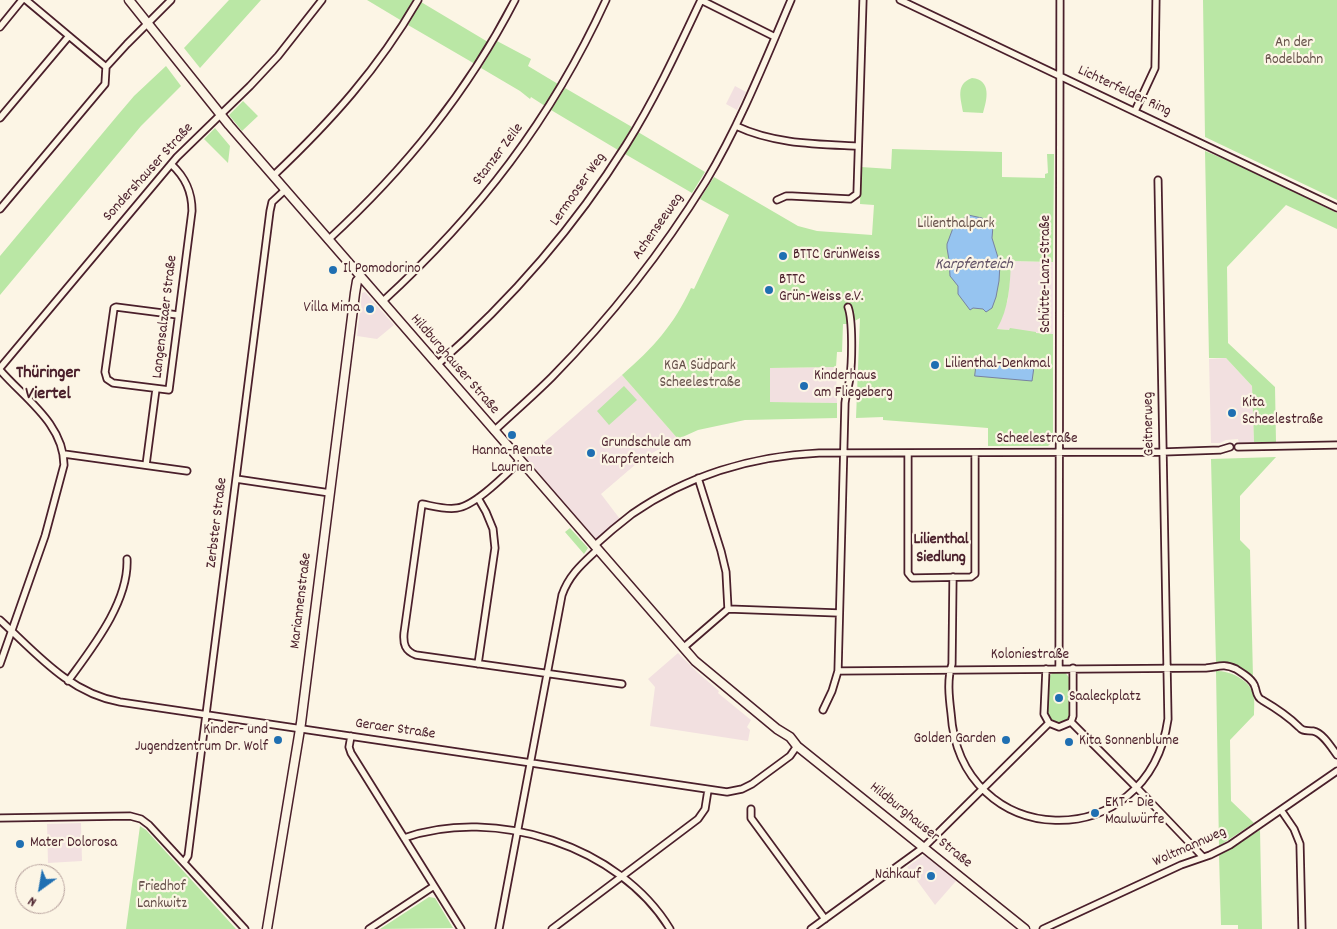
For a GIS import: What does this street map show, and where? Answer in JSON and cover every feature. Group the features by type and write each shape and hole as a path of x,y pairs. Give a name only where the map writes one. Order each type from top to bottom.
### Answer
{"main road":[{"name":"Hildburghauser Straße","path":"129,0 220,115 520,462 702,668 1025,929"},
{"name":"Mariannenstraße","path":"267,929 300,729 355,293 357,281 360,278"}],"street":[{"path":"0,27 24,0 106,67"},
{"path":"0,209 105,84 106,67 172,0"},
{"name":"Sondershauser Straße","path":"0,369 171,164 286,47 322,0"},
{"path":"273,176 321,130 351,97 397,36 418,0"},
{"path":"328,240 373,198 432,131 478,66 515,0"},
{"name":"Stanzer Zeile","path":"382,302 446,240 499,178 556,96 606,0"},
{"path":"701,0 775,37"},
{"name":"Lermooser Weg","path":"437,365 487,319 528,276 559,240 589,200 642,117 667,71 701,0"},
{"name":"Achenseeweg","path":"494,431 551,378 592,335 632,287 664,243 701,188 736,126 791,0"},
{"path":"778,200 786,196 792,196 847,200 857,194 863,0"},
{"name":"Lichterfelder Ring","path":"900,0 1337,208"},
{"name":"Schütte-Lanz-Straße","path":"1059,668 1060,0"},
{"path":"1135,111 1155,68 1156,0"},
{"path":"0,118 69,36"},
{"path":"736,126 755,134 786,141 857,146"},
{"name":"Langensalzaer Straße","path":"146,465 156,388 169,390 192,204 185,180 171,164"},
{"name":"Geitnerweg","path":"953,577 950,708 954,738 966,767 982,789 1002,804 1021,814 1058,821 1079,819 1096,814 1121,802 1137,788 1153,767 1164,740 1168,719 1158,180"},
{"name":"Zerbster Straße","path":"184,862 188,856 270,211 272,202 285,190"},
{"path":"156,388 113,383 107,379 105,372 113,311 116,307 178,315"},
{"path":"823,710 832,691 838,670 846,390 850,376 852,319 848,307"},
{"path":"0,369 50,424 58,437 64,454 62,475 48,525 0,664"},
{"path":"1238,447 1337,446"},
{"name":"Scheelestraße","path":"499,929 564,588 574,571 596,548 640,509 698,478 764,458 801,453 1163,452 1230,448"},
{"path":"908,453 908,572 912,578 971,577 975,574 976,453"},
{"path":"64,454 187,471"},
{"path":"520,462 478,498 468,504 457,508 422,504 404,644 412,654 622,684"},
{"path":"698,478 726,572 728,609"},
{"path":"236,479 330,493"},
{"path":"478,498 493,529 495,548 478,664"},
{"path":"68,681 113,612 126,579 127,559"},
{"path":"683,648 728,609 839,613"},
{"name":"Geraer Straße","path":"0,620 68,681 92,695 112,701 727,792 742,789 752,784 790,756 797,746"},
{"name":"Koloniestraße","path":"838,670 1213,668 1222,665 1244,674 1254,684 1255,693 1261,700 1296,722 1302,730 1306,732 1313,731 1319,735 1330,745 1337,756"},
{"path":"1046,668 1044,714 1049,723 1059,727 1071,722 1073,716 1073,668"},
{"path":"1071,722 1203,857"},
{"path":"811,929 924,847 1049,723"},
{"path":"351,736 349,747 351,753 461,929"},
{"name":"Woltmannweg","path":"1042,929 1172,869 1236,842 1337,771"},
{"path":"552,929 698,819 705,809 708,790"},
{"path":"751,809 751,818 825,919"},
{"path":"1281,810 1294,829 1300,844 1302,929"},
{"path":"0,818 137,817 149,825 245,929"},
{"path":"404,838 433,830 485,827 518,831 567,846 587,854 622,877 642,894 665,919 670,929"},
{"path":"370,929 434,886"}],"shaded area":[{"path":"735,86 746,92 737,110 726,104"},
{"path":"1011,261 1053,262 1053,334 997,329 1008,299"},
{"name":"Villa Mima","path":"365,292 394,325 377,339 357,336 362,293"},
{"name":"Kita Scheelestraße","path":"1226,358 1252,386 1254,442 1239,443 1238,439 1211,443 1209,359"},
{"name":"Kinderhaus am Fliegeberg","path":"836,367 837,403 770,402 770,368"},
{"name":"Grundschule am Karpfenteich","path":"622,375 678,439 643,458 601,494 620,519 596,539 526,458"},
{"path":"678,653 719,691 718,693 751,720 747,727 750,730 748,741 650,726 655,687 648,679"},
{"path":"81,823 82,861 48,863 47,824"},
{"path":"924,855 956,881 935,905 907,867"}],"green space":[{"path":"229,0 261,0 200,68 184,48"},
{"path":"367,0 413,0 402,21"},
{"name":"An der Rodelbahn","path":"1203,0 1337,0 1337,200 1205,137"},
{"path":"421,2 488,42 475,64 408,25"},
{"path":"497,41 531,59 528,66 558,84 545,106 531,97 530,99 481,68"},
{"path":"166,66 181,86 141,126 0,295 0,256 134,96"},
{"path":"972,78 983,82 985,87 987,97 983,113 963,112 960,97 961,88 963,84"},
{"path":"565,88 632,127 618,150 551,110"},
{"path":"243,101 258,116 242,131 229,115"},
{"path":"215,128 230,146 228,163 204,139"},
{"path":"638,132 705,172 692,193 625,154"},
{"path":"892,149 1002,152 1002,177 1045,178 1045,174 1048,173 1047,154 1054,154 1053,262 1011,261 1006,305 997,329 1009,330 1010,328 1053,334 1053,441 1048,446 988,446 988,428 883,420 883,417 856,418 860,318 849,324 843,324 842,352 837,352 836,367 770,368 770,402 837,403 837,418 745,420 698,430 678,439 622,375 644,355 670,325 691,288 694,289 729,215 700,199 714,177 798,226 817,231 872,235 874,205 860,204 861,167 891,169"},
{"path":"1205,151 1241,166 1337,213 1337,229 1286,205 1227,267 1228,343 1275,387 1276,442 1254,442 1252,386 1226,358 1209,358"},
{"path":"624,386 637,400 609,425 597,411"},
{"path":"1276,457 1240,496 1240,540 1250,550 1253,678 1245,671 1236,667 1216,663 1211,459"},
{"path":"570,528 588,548 584,554 565,532"},
{"path":"1054,671 1064,671 1071,680 1070,715 1066,721 1060,723 1053,722 1048,717 1047,710 1047,681"},
{"path":"1216,671 1233,674 1243,680 1248,684 1254,696 1254,715 1230,740 1231,801 1254,823 1219,846"},
{"name":"Friedhof Lankwitz","path":"140,826 146,830 236,929 126,929"},
{"path":"1260,830 1262,929 1238,929 1238,925 1221,925 1219,855"},
{"path":"429,897 435,898 453,928 380,929"}],"water":[{"name":"Karpfenteich","path":"968,215 982,218 993,226 992,238 1000,264 999,281 992,308 986,312 983,309 973,308 970,310 958,294 958,286 950,276 947,244 953,228"},
{"path":"977,361 1034,367 1032,381 975,376"}],"place":[{"name":"BTTC GrünWeiss","path":"783,256"},
{"name":"Il Pomodorino","path":"333,270"},
{"name":"BTTC Grün-Weiss e.V.","path":"769,290"},
{"name":"Villa Mima","path":"370,309"},
{"name":"Lilienthal-Denkmal","path":"935,365"},
{"name":"Kinderhaus am Fliegeberg","path":"804,386"},
{"name":"Kita Scheelestraße","path":"1232,413"},
{"name":"Hanna-Renate Laurien","path":"512,435"},
{"name":"Grundschule am Karpfenteich","path":"591,453"},
{"name":"Saaleckplatz","path":"1059,698"},
{"name":"Kinder- und Jugendzentrum Dr. Wolf","path":"278,740"},
{"name":"Golden Garden","path":"1006,740"},
{"name":"Kita Sonnenblume","path":"1069,742"},
{"name":"EKT - Die Maulwürfe","path":"1095,813"},
{"name":"Mater Dolorosa","path":"20,844"},
{"name":"Nahkauf","path":"931,876"}],"district":[{"name":"Thüringer Viertel","path":"48,385"},
{"name":"Lilienthal Siedlung","path":"941,550"}],"park label":[{"name":"Lilienthalpark","path":"956,225"},
{"name":"KGA Südpark Scheelestraße","path":"700,376"}]}
